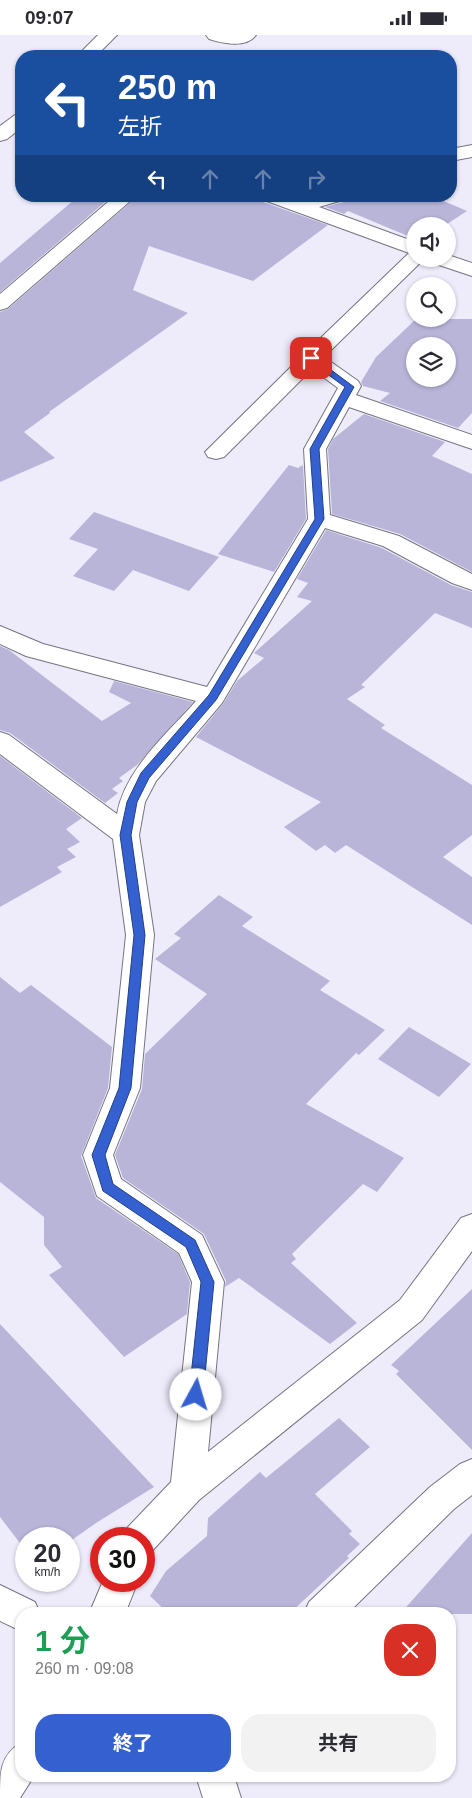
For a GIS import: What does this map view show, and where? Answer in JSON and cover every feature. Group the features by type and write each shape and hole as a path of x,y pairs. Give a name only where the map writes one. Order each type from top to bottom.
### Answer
{"street":[{"path":"92,50 108,35"},
{"path":"218,50 222,36 239,39 247,35"},
{"path":"457,154 472,151"},
{"path":"0,304 119,202"},
{"path":"287,202 406,246"},
{"path":"300,207 316,202"},
{"path":"456,264 472,270"},
{"path":"216,451 406,267"},
{"path":"187,1489 208,1282 191,1244 108,1187 98,1155 125,1088 140,935 126,835 132,802 145,776 213,697 320,519 315,449 350,387 311,358"},
{"path":"343,398 472,442"},
{"path":"320,519 391,541 460,578 472,582"},
{"path":"0,634 35,651 213,697"},
{"path":"0,741 126,835"},
{"path":"151,1527 187,1489 411,1310 472,1227"},
{"path":"329,1607 442,1498 472,1475"},
{"path":"111,1607 117,1592"},
{"path":"0,1602 15,1610"},
{"path":"0,1795 15,1771"},
{"path":"217,1782 222,1798"}],"building":[{"path":"71,202 105,202 0,292 0,263"},
{"path":"131,202 263,202 328,225 253,281 149,246 133,290 188,313 49,412 24,432 55,458 0,482 0,312 8,309"},
{"path":"344,202 446,202 467,211 456,218 406,217 406,235 348,211 344,214 325,207"},
{"path":"456,319 472,319 472,413 458,428 380,401 390,393 363,386 361,382 376,357 408,327 456,327"},
{"path":"364,414 445,442 432,456 472,474 472,572 400,534 332,514 328,449 333,439"},
{"path":"289,465 298,468 303,465 306,519 274,572 218,554"},
{"path":"94,512 219,557 189,591 133,570 114,591 73,576 98,549 69,539"},
{"path":"326,530 382,548 451,585 472,592 472,628 435,613 361,685 365,687 347,699 385,725 381,728 472,785 472,835 443,857 472,877 472,925 346,845 335,853 325,845 316,851 284,827 321,802 196,737 223,704 237,681 264,658 254,653 312,601 297,597 308,583 297,579"},
{"path":"0,646 9,650 102,721 131,703 109,692 114,681 193,702 137,765 119,778 123,781 112,789 118,793 105,803 10,733 0,730"},
{"path":"0,756 82,818 66,829 80,842 67,849 76,857 57,867 62,872 0,907"},
{"path":"219,895 253,917 242,926 330,981 320,990 385,1030 359,1055 356,1053 306,1104 404,1158 377,1192 363,1184 292,1254 296,1259 291,1263 357,1323 330,1344 239,1278 225,1287 226,1281 204,1234 123,1178 115,1155 142,1089 145,1054 207,994 155,959 181,938 174,934"},
{"path":"0,977 20,993 31,985 112,1047 108,1088 81,1156 96,1198 178,1254 190,1282 187,1314 124,1357 49,1275 62,1267 44,1245 44,1217 0,1182"},
{"path":"409,1027 471,1064 439,1097 378,1059"},
{"path":"472,1289 472,1450 396,1374 399,1371 391,1365"},
{"path":"0,1324 154,1487 80,1534 80,1527 15,1527 15,1537 0,1517"},
{"path":"339,1418 370,1447 315,1494 352,1531 349,1534 360,1544 347,1556 349,1558 296,1607 162,1607 150,1596 153,1592 155,1592 155,1588 166,1571 207,1536 208,1518 260,1472 266,1478"},
{"path":"472,1533 472,1614 456,1614 456,1607 406,1607"}],"route":[{"path":"196,1395 208,1282 191,1244 108,1187 98,1155 125,1088 140,935 126,835 132,802 145,776 213,697 320,519 315,449 350,387 311,358"}]}
